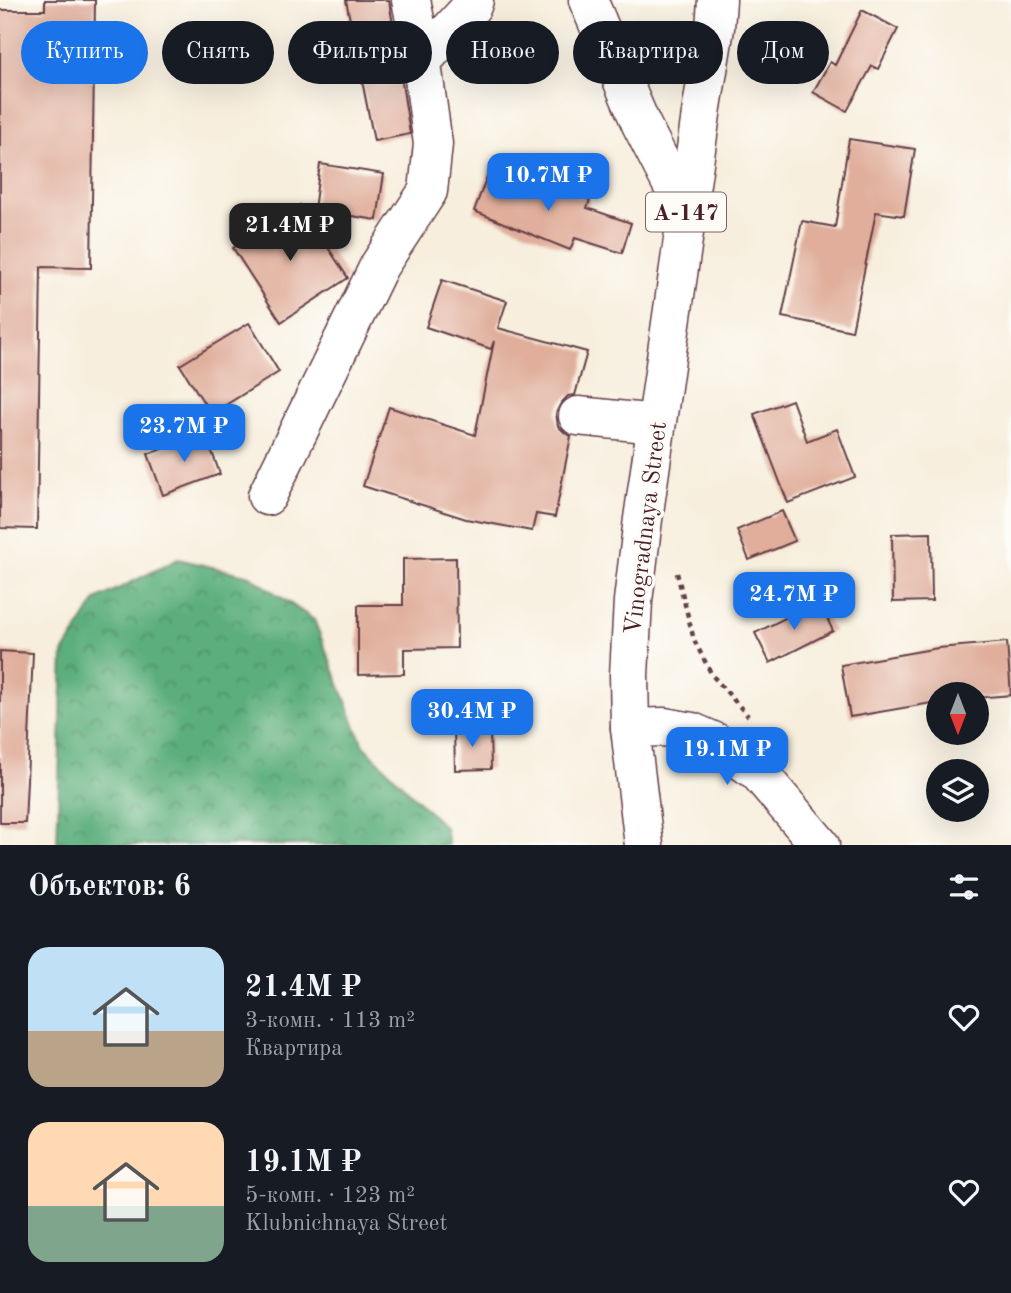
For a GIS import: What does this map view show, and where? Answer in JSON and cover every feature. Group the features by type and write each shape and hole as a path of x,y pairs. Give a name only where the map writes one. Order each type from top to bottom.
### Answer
{"main road":[{"path":"411,0 415,21"},
{"path":"432,50 472,6 474,0"},
{"path":"588,0 642,124 687,212"},
{"name":"Vinogradnaya Street","path":"644,845 630,728 629,675 633,601 717,0"},
{"path":"267,496 379,266 428,191 433,144 425,84"},
{"path":"578,416 656,424"},
{"path":"630,728 664,727 692,732 715,742 758,772 820,845"}],"path":[{"path":"677,571 694,640 712,675 749,717"}],"green space":[{"path":"178,559 250,576 314,620 363,745 445,828 448,845 57,845 63,653 96,600"}],"building":[{"path":"45,0 95,0 95,21 21,21 21,84 94,84 91,268 41,267 37,529 0,528 0,10 45,10"},
{"path":"346,0 389,0 392,21 350,21"},
{"path":"862,10 898,29 878,69 872,66 847,111 813,92 818,84 829,84 829,64 835,65"},
{"path":"363,84 402,84 410,134 374,141"},
{"path":"849,139 915,149 904,216 876,212 852,331 782,317 802,221 835,227"},
{"path":"320,164 384,174 377,220 314,210"},
{"path":"491,166 554,190 555,186 590,200 587,208 631,223 622,253 575,238 570,250 474,211"},
{"path":"300,205 348,278 281,322 233,248"},
{"path":"442,280 507,301 498,328 587,352 575,395 568,396 556,413 558,426 571,436 555,517 536,514 532,531 466,519 363,486 389,407 475,435 494,341 491,349 426,327"},
{"path":"249,323 279,372 211,414 180,365"},
{"path":"792,400 807,441 837,429 855,477 788,503 754,414"},
{"path":"205,433 220,474 163,495 148,454"},
{"path":"782,511 795,541 749,560 737,530"},
{"path":"931,533 932,601 893,602 892,534"},
{"path":"456,558 457,648 404,649 404,674 358,675 358,605 403,605 403,559"},
{"path":"819,601 833,631 770,663 755,633"},
{"path":"1007,642 1011,695 989,697 989,682 926,682 926,704 850,717 841,665 938,648"},
{"path":"0,651 33,653 25,823 0,823"},
{"path":"454,728 490,728 491,769 455,770"}]}
